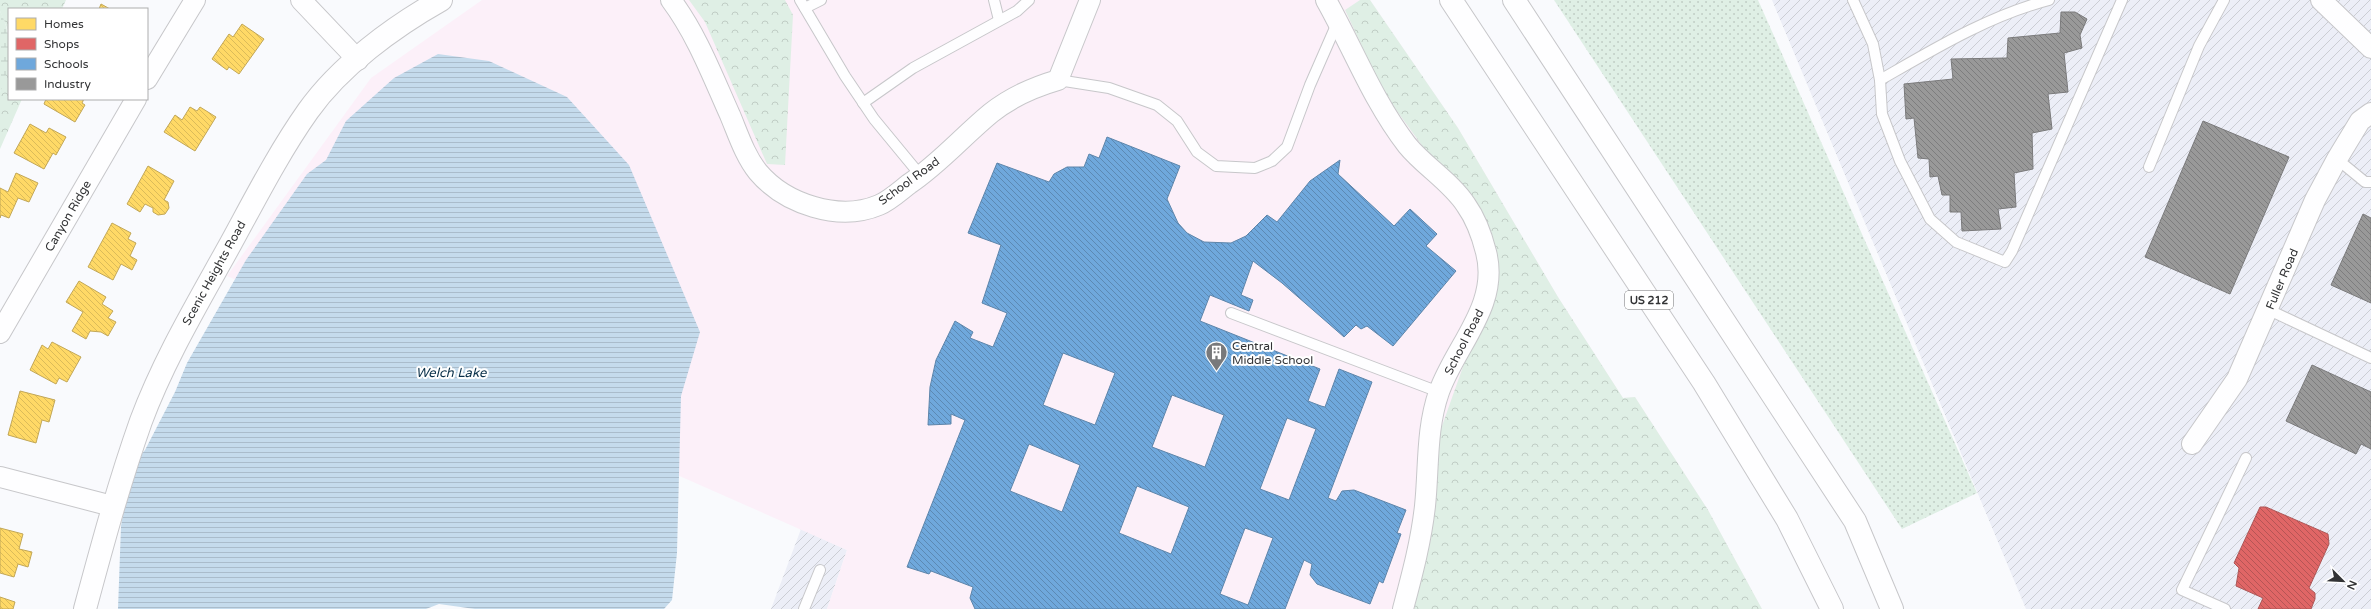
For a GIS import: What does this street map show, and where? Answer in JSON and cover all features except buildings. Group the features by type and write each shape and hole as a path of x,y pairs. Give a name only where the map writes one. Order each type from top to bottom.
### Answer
{"main road":[{"name":"Scenic Heights Road","path":"85,609 112,506 141,421 174,346 279,157 308,111 334,81 388,34 441,0"},
{"name":"US 212","path":"1451,0 1704,383 1787,519 1832,609"},
{"path":"1514,0 1855,521 1892,609"}],"street":[{"path":"148,77 195,0"},
{"path":"301,0 358,60"},
{"name":"School Road","path":"670,0 687,22 702,51 745,151 757,172 774,187 796,201 842,211 879,205 920,176 992,112 1018,95 1058,80"},
{"path":"1058,80 1090,0"},
{"name":"School Road","path":"1326,0 1380,105 1408,145 1466,204 1478,226 1487,254 1489,286 1482,308 1439,392 1431,426 1421,539 1403,609"},
{"path":"2324,1 2371,48"},
{"name":"Canyon Ridge","path":"0,333 135,100"},
{"name":"Fuller Road","path":"2192,444 2236,379 2268,310 2315,200 2336,159 2360,122 2371,113"},
{"path":"0,477 112,506"}],"lane":[{"path":"821,0 802,4 845,76 920,176"},
{"path":"994,0 999,20"},
{"path":"864,103 913,68 999,20 1017,12 1029,0"},
{"path":"1853,0 1873,44 1880,80 1882,114 1900,161 1930,220 1956,242 2005,262 2012,251 2122,0"},
{"path":"1880,80 1962,34 2020,8 2049,0"},
{"path":"2149,167 2199,46 2224,0"},
{"path":"1058,80 1109,88 1157,105 1177,121 1197,152 1216,166 1255,168 1272,161 1287,147 1310,85 1338,21"},
{"path":"2336,159 2365,182 2371,182"},
{"path":"2268,310 2371,358"},
{"path":"1231,313 1439,392"},
{"path":"2225,609 2182,590 2246,458"},
{"path":"804,609 820,570"}],"shaded area":[{"path":"482,0 1370,0 1458,128 1558,297 1623,398 1635,397 1708,510 1762,609 827,609 847,550 227,276 371,78"},
{"path":"1772,0 2371,0 2371,609 2026,609"},
{"path":"801,529 847,550 827,609 771,609"}],"green space":[{"path":"0,0 66,0 62,8 8,8 8,31 0,11"},
{"path":"689,0 785,0 793,15 785,165 767,164 705,22"},
{"path":"1360,0 1370,0 1458,128 1558,297 1623,398 1635,397 1708,510 1762,609 1414,609 1430,543 1437,483 1437,440 1465,361 1490,313 1497,282 1493,239 1480,210 1462,185 1423,147 1394,107 1374,72 1345,10"},
{"path":"1554,0 1758,0 1977,493 1902,529"},
{"path":"0,11 8,36 8,67 0,92"},
{"path":"8,60 8,100 22,100 0,149 0,92"}],"water":[{"name":"Welch Lake","path":"438,54 489,61 567,97 629,165 700,332 681,396 677,553 672,600 664,609 475,609 439,604 426,609 118,609 121,526 131,467 145,450 175,392 187,363 246,260 307,174 326,160 346,121 394,78"}],"place":[{"name":"Central Middle School","path":"1217,372"}]}
